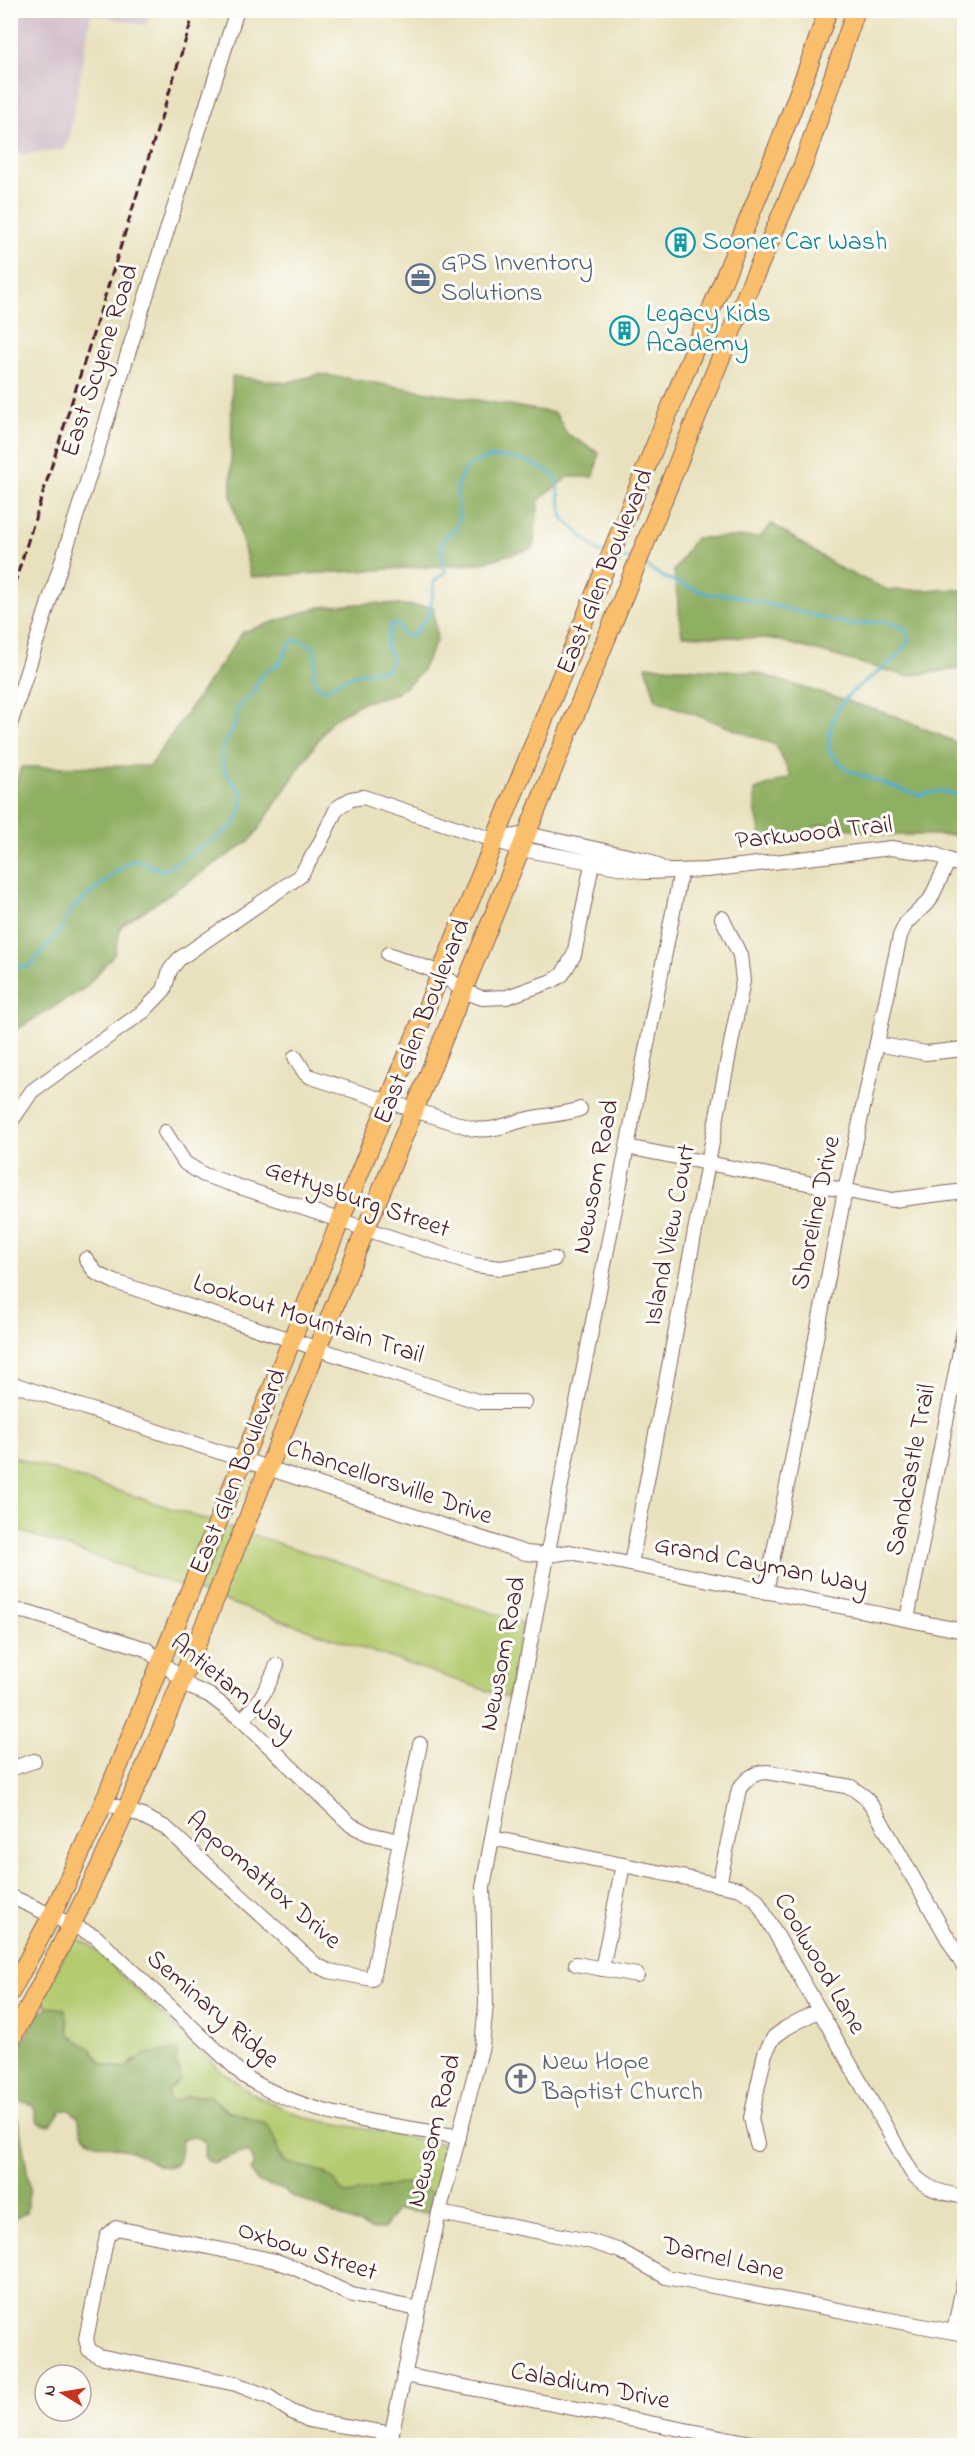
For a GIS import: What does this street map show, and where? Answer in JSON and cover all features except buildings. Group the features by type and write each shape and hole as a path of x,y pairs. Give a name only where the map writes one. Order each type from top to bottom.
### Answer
{"main road":[{"name":"East Glen Boulevard","path":"10,1993 52,1915 104,1802 590,605 725,275 758,201 801,90 828,10"},
{"name":"East Glen Boulevard","path":"10,2042 73,1926 128,1810 750,286 803,165 856,10"},
{"path":"725,275 750,286"}],"street":[{"name":"East Scyene Road","path":"10,725 237,10"},
{"name":"Parkwood Trail","path":"10,1123 32,1091 144,1011 164,990 170,970 179,959 300,876 318,847 337,808 351,799 363,797 495,839 524,841 594,856 645,872 681,871 891,848 922,851 964,867"},
{"path":"388,954 441,973 463,991 482,998 500,999 552,981 562,975 574,955 594,856"},
{"name":"Shoreline Drive","path":"766,1592 845,1191 902,929 930,900 949,860"},
{"name":"Newsom Road","path":"391,2440 439,2212 482,2046 486,2004 483,1887 681,871"},
{"name":"Island View Court","path":"631,1564 743,981 740,955 722,918"},
{"path":"877,1044 926,1053 964,1049"},
{"path":"295,1057 305,1073 311,1077 389,1100 474,1130 486,1131 521,1120 553,1116 580,1109"},
{"name":"Gettysburg Street","path":"165,1132 185,1163 204,1175 366,1229 489,1268 554,1259"},
{"path":"627,1147 893,1200 964,1191"},
{"name":"Lookout Mountain Trail","path":"86,1259 96,1273 115,1282 291,1340 480,1401 524,1402"},
{"name":"Sandcastle Trail","path":"907,1620 964,1330"},
{"name":"Chancellorsville Drive","path":"10,1383 269,1467 502,1547 548,1555"},
{"name":"Grand Cayman Way","path":"548,1555 570,1552 964,1631"},
{"name":"Antietam Way","path":"10,1610 28,1612 146,1649 182,1680 209,1695 242,1720 351,1825 369,1834 400,1841"},
{"path":"242,1720 261,1699 277,1665"},
{"name":"Appomattox Drive","path":"104,1802 128,1810 166,1828 316,1965 329,1971 372,1979 420,1744"},
{"path":"10,1769 33,1761"},
{"path":"719,1885 739,1790 744,1782 757,1772 851,1787 866,1798 874,1809 964,1967"},
{"name":"Coolwood Lane","path":"492,1838 740,1889 756,1899 912,2173 922,2185 939,2192 964,2197"},
{"path":"602,1969 623,1865"},
{"name":"Seminary Ridge","path":"10,1896 95,1936 244,2076 264,2089 308,2108 459,2137"},
{"path":"576,1964 637,1975"},
{"path":"757,2144 751,2118 765,2053 774,2037 819,2010"},
{"name":"Darnel Lane","path":"439,2212 589,2241 620,2251 666,2277 959,2333"},
{"name":"Oxbow Street","path":"391,2440 309,2420 269,2397 236,2384 99,2356 89,2350 86,2339 107,2236 111,2230 116,2228 276,2261 352,2295 418,2309"},
{"path":"959,2333 964,2281"},
{"name":"Caladium Drive","path":"404,2375 767,2445"}],"shaded area":[{"path":"11,10 151,11 146,25 91,14 69,140 62,150 25,154 11,152"}],"green space":[{"path":"320,374 555,413 567,434 599,453 594,477 568,477 539,500 533,548 477,564 251,577 231,495 232,376 286,383"},
{"path":"772,524 841,569 888,590 964,590 964,668 907,676 774,639 682,635 674,571 695,538 760,537"},
{"path":"372,603 433,607 437,639 422,670 396,693 361,703 331,721 251,840 121,926 115,953 85,988 11,1033 10,800 21,767 150,766 243,632 320,607"},
{"path":"646,666 753,672 898,717 964,746 964,821 958,835 886,835 823,824 764,847 755,809 755,790 791,777 776,745 656,700"},
{"path":"11,1456 523,1623 508,1698 11,1528"},
{"path":"78,1939 90,1945 218,2068 254,2095 306,2118 444,2144 447,2150 433,2197 418,2185 388,2186 348,2195 341,2192 327,2174 287,2163 273,2140 208,2095 186,2096 174,2103 168,2099 168,2090 176,2085 181,2072 175,2061 178,2054 135,2059 126,2068 103,2065 69,2034 68,2020 57,2008 49,2007 41,2000 71,1942"},
{"path":"49,2007 65,2009 69,2034 92,2050 103,2065 126,2068 145,2054 176,2050 178,2054 175,2061 181,2080 168,2090 168,2099 174,2102 186,2096 208,2095 224,2109 264,2123 270,2129 282,2159 287,2163 326,2174 341,2192 348,2194 406,2183 418,2185 431,2193 431,2209 428,2213 396,2210 383,2229 370,2229 288,2194 282,2189 257,2182 251,2170 255,2163 248,2153 239,2153 213,2163 207,2161 204,2155 206,2143 194,2137 182,2140 179,2159 175,2164 163,2166 134,2152 95,2143 84,2134 79,2118 69,2110 61,2110 49,2125 42,2124 37,2121 34,2108 29,2103 11,2098 11,2064 38,2013"},
{"path":"10,2112 18,2119 30,2187 26,2212 17,2218 11,2214"}],"waterway":[{"path":"10,969 12,966 29,967 60,930 73,908 127,863 136,860 164,871 233,827 240,813 243,795 225,771 222,760 223,747 234,727 238,706 250,697 263,673 278,665 292,641 300,640 314,647 315,681 324,690 354,675 386,670 392,658 386,647 391,624 396,624 405,636 412,636 429,615 435,580 445,573 441,544 458,524 458,483 465,470 476,462 489,458 518,460 533,464 556,477 563,518 599,552 605,553"},
{"path":"617,556 631,560"},
{"path":"643,564 663,577 708,594 732,595 851,625 883,621 905,628 909,639 900,653 888,665 860,685 837,710 830,728 829,751 847,770 902,790 919,795 940,791 964,797"}],"railway":[{"path":"10,598 195,10"}],"place":[{"name":"Sooner Car Wash","path":"681,243"},
{"name":"GPS Inventory Solutions","path":"420,279"},
{"name":"Legacy Kids Academy","path":"625,330"},
{"name":"New Hope Baptist Church","path":"521,2078"}]}
